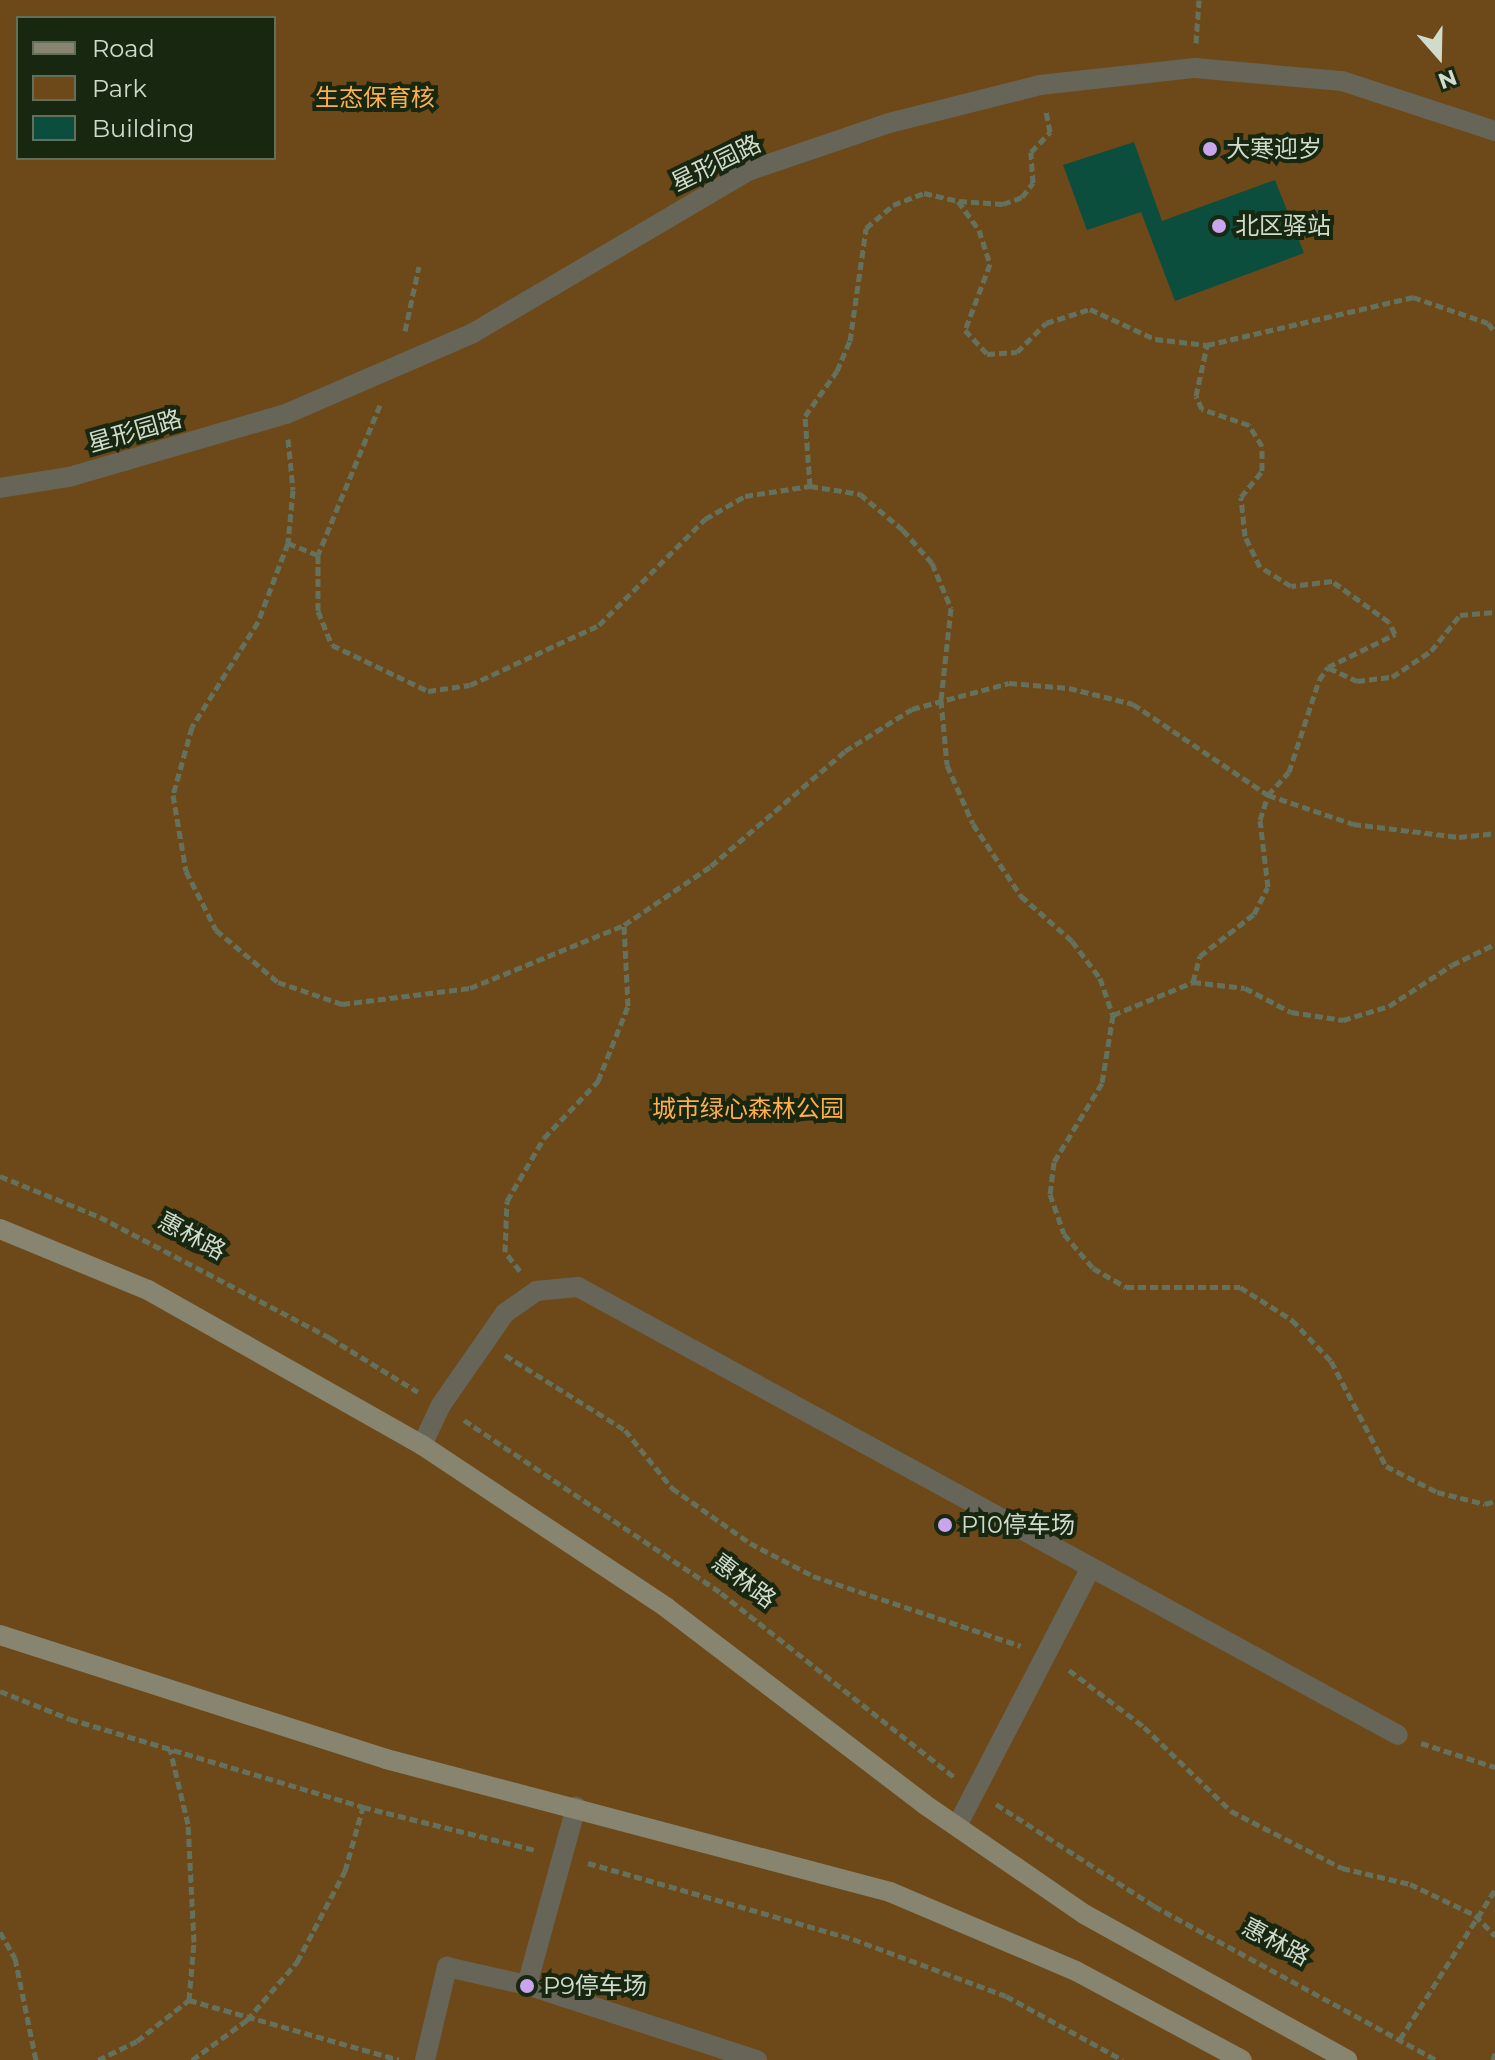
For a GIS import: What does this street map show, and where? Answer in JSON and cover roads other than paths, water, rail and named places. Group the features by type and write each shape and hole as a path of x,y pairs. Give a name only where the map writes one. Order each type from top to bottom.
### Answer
{"main road":[{"path":"0,1229 148,1290 422,1445 667,1608 957,1826 1084,1914 1347,2060"},
{"path":"0,1635 386,1759 890,1892 1076,1971 1242,2060"}],"street":[{"name":"星形园路","path":"0,488 69,477 286,414 473,333 748,171 889,123 1040,85 1195,68 1342,81 1495,131"},
{"path":"422,1445 441,1405 505,1313 536,1291 578,1287 1398,1735"},
{"path":"957,1826 1090,1569"},
{"path":"527,1985 576,1807"},
{"path":"425,2060 447,1967 527,1985 757,2060"}],"place":[{"name":"大寒迎岁","path":"1210,149"},
{"name":"北区驿站","path":"1219,226"},
{"name":"P10停车场","path":"945,1525"},
{"name":"P9停车场","path":"527,1986"}],"park label":[{"name":"生态保育核","path":"375,98"},
{"name":"城市绿心森林公园","path":"748,1109"}]}
